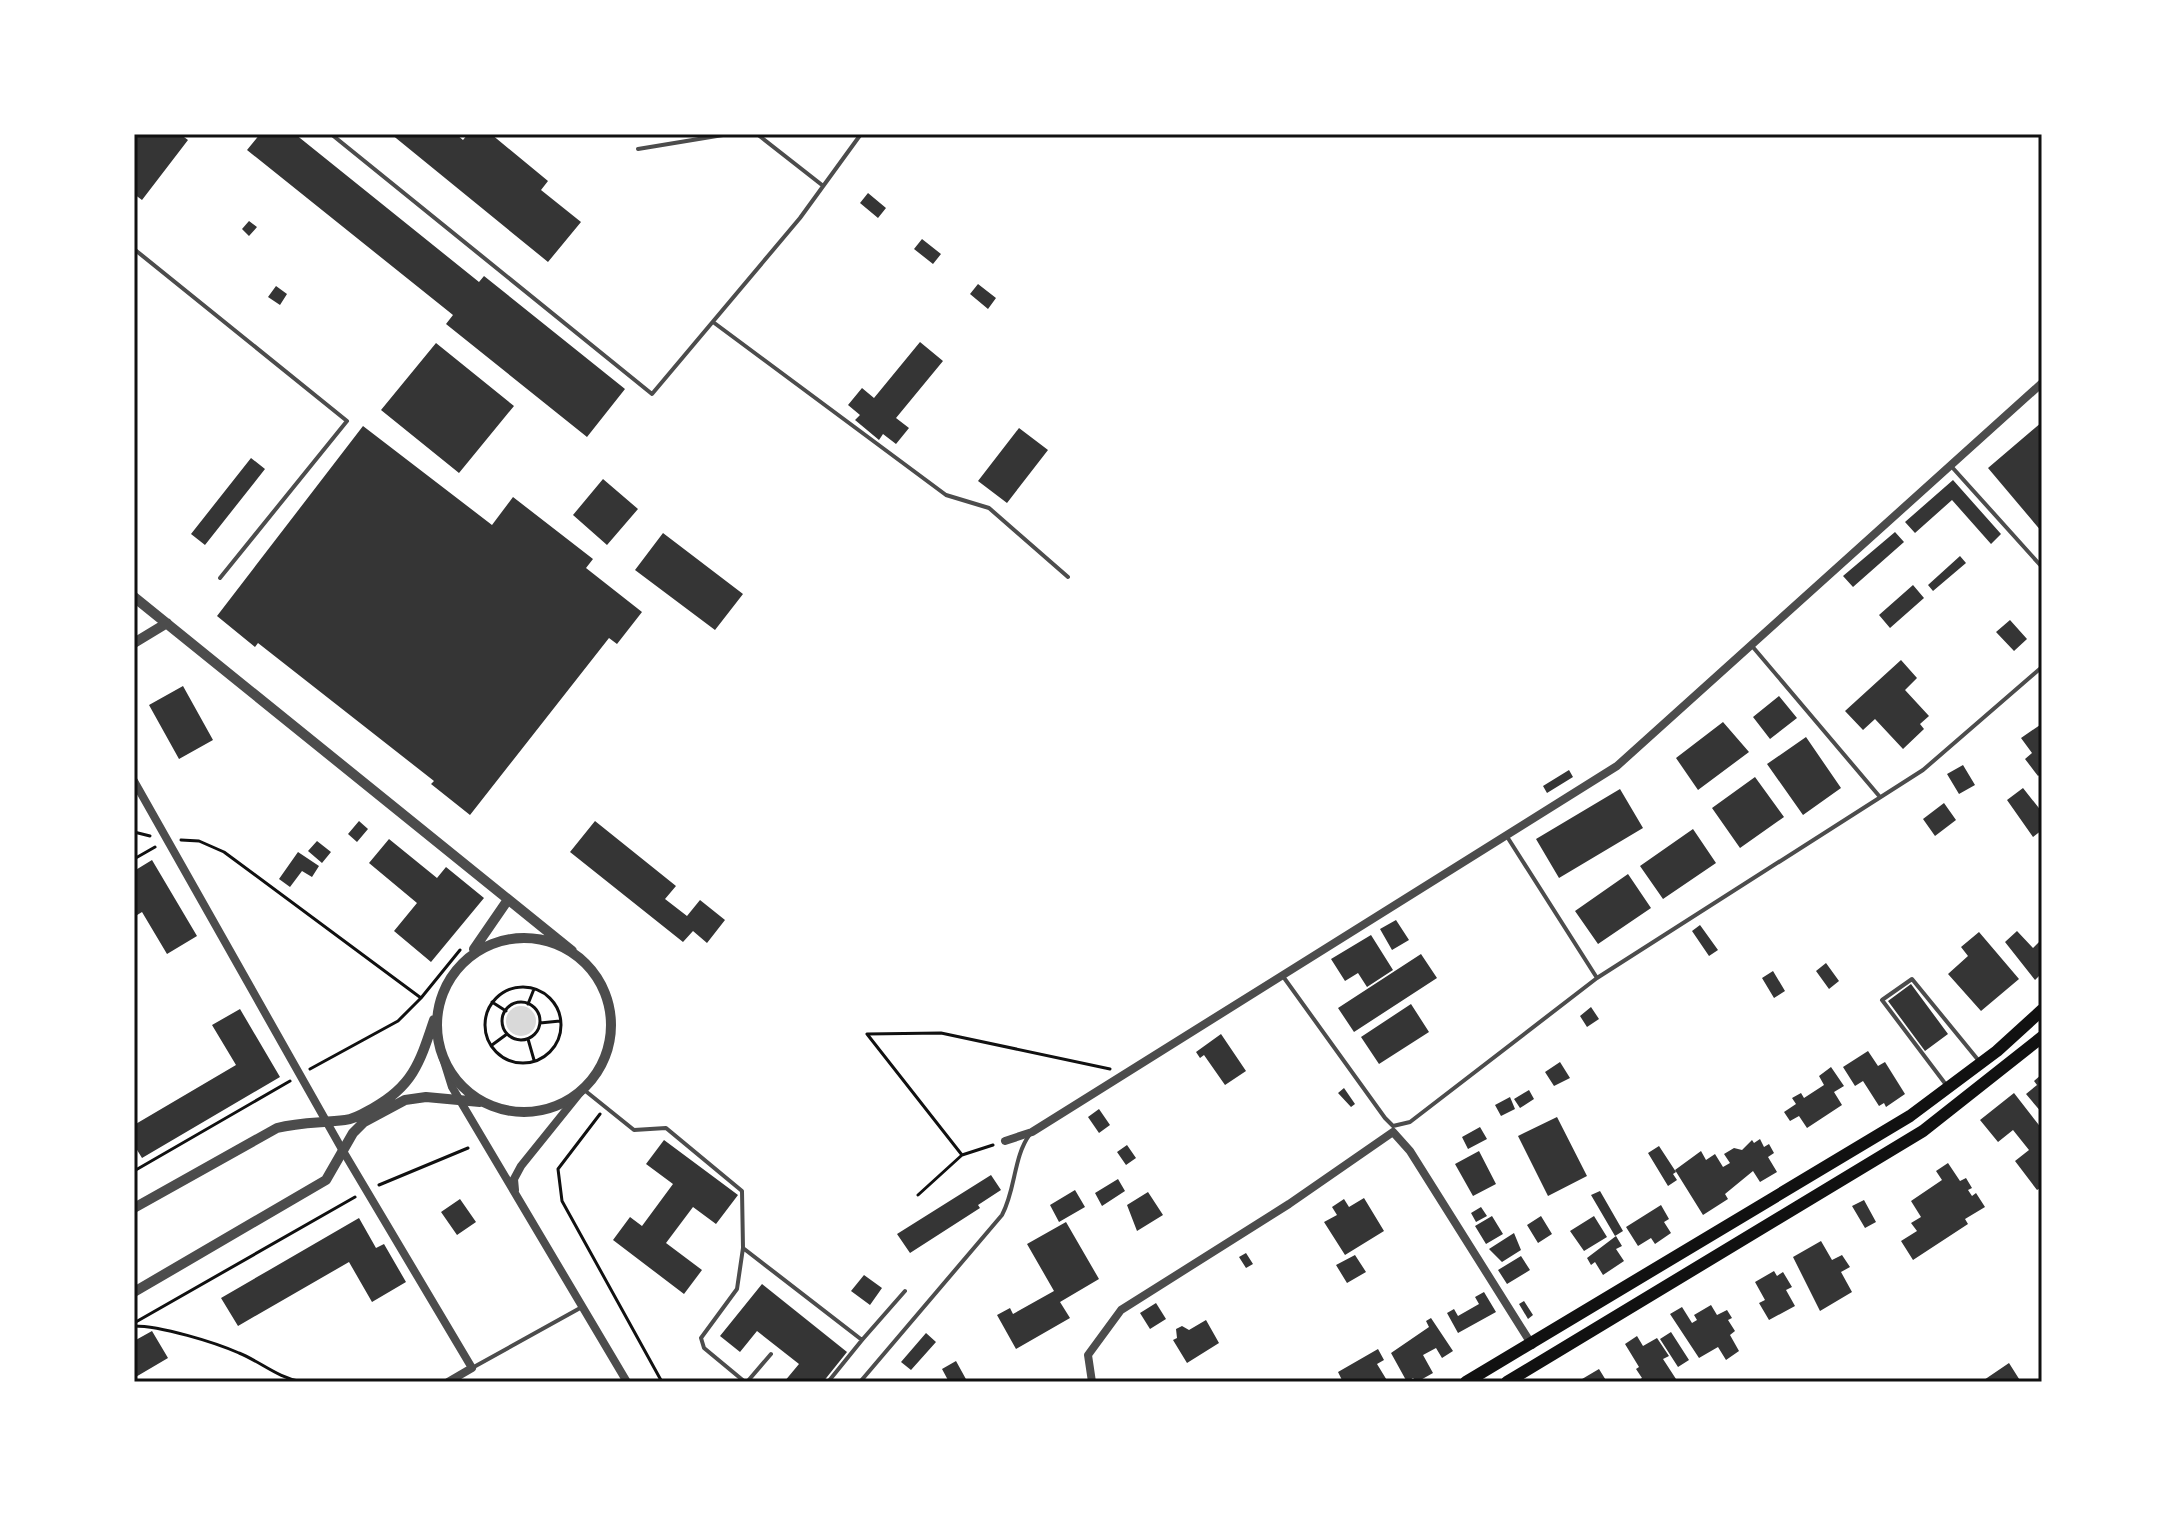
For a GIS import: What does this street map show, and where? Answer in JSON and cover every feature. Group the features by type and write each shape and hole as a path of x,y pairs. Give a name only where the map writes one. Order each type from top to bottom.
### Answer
{"main road":[{"path":"1466,1382 1808,1179 1948,1087 2042,1010"},
{"path":"1507,1382 1923,1131 2042,1037"}],"street":[{"path":"1005,1141 1032,1132 1617,766 2042,383"},
{"path":"134,597 572,951 598,978 611,1014 607,1051 596,1074 521,1166 514,1179 515,1191"},
{"path":"134,643 167,623"},
{"path":"134,781 366,1191 472,1368 448,1382"},
{"path":"134,1208 277,1128 300,1122 358,1116 400,1092 418,1064 446,984 507,901"},
{"path":"467,958 487,945 511,938 536,938 572,951"},
{"path":"438,1007 436,1031 460,1101 627,1382"},
{"path":"442,1055 459,1083 485,1103"},
{"path":"134,1292 326,1180 353,1133 364,1122 405,1100 426,1097 533,1111 558,1105 583,1089"},
{"path":"1092,1382 1088,1355 1121,1310 1289,1204 1393,1132 1410,1151 1532,1345"}],"lane":[{"path":"331,134 652,394 800,218 861,134"},
{"path":"638,149 729,134"},
{"path":"757,134 822,185"},
{"path":"134,249 347,421 220,578"},
{"path":"713,322 946,495 989,508 1068,577"},
{"path":"1951,466 2042,567"},
{"path":"1752,646 1880,797"},
{"path":"1282,975 1393,1126 1410,1122 1597,978 1923,770 2042,667"},
{"path":"1506,835 1597,978"},
{"path":"1948,1087 1882,1000 1912,979 1980,1063"},
{"path":"583,1089 634,1130 666,1128 742,1191 743,1248 737,1289 701,1338 704,1348 746,1382 771,1354"},
{"path":"860,1382 1002,1215 1015,1184 1018,1156 1032,1132"},
{"path":"743,1248 862,1340"},
{"path":"828,1382 905,1291"},
{"path":"472,1368 582,1307"}],"path":[{"path":"134,832 167,840 199,841 224,852 421,998"},
{"path":"134,859 167,840"},
{"path":"134,1171 398,1021 465,944"},
{"path":"516,987 534,989 549,996 561,1021 556,1045 545,1056 534,1060 506,1059 492,1045 485,1021 492,1002 501,993 516,987"},
{"path":"528,1004 534,989"},
{"path":"492,1002 506,1011"},
{"path":"516,1004 528,1004 536,1011 540,1023 536,1033 528,1039 518,1040 507,1034 502,1024 506,1011 516,1004"},
{"path":"540,1023 561,1021"},
{"path":"962,1155 867,1034 941,1033 1126,1072"},
{"path":"492,1045 507,1034"},
{"path":"528,1039 534,1060"},
{"path":"605,1106 558,1169 562,1201 662,1382"},
{"path":"918,1195 962,1155 1005,1141"},
{"path":"134,1324 366,1191 468,1148"},
{"path":"134,1324 153,1326 238,1352 289,1380 302,1382"}],"shaded area":[{"path":"521,1006 532,1010 536,1021 532,1032 521,1036 510,1032 506,1021 510,1010"}],"building":[{"path":"134,134 180,134 188,140 142,200 134,194"},
{"path":"260,134 295,134 479,282 484,276 625,389 587,437 446,324 453,315 247,150"},
{"path":"391,134 456,134 463,140 468,134 491,134 548,181 541,190 581,222 548,262"},
{"path":"868,193 886,208 878,218 860,203"},
{"path":"249,221 257,227 249,236 242,229"},
{"path":"922,239 941,254 933,264 914,249"},
{"path":"978,284 996,298 988,309 970,294"},
{"path":"276,286 287,294 280,305 268,297"},
{"path":"920,342 943,361 896,418 909,428 896,444 883,434 879,440 855,420 860,415 848,405 862,388 874,398"},
{"path":"436,343 514,406 459,473 381,410"},
{"path":"2042,422 2042,532 1988,468"},
{"path":"363,426 492,525 513,497 593,559 586,568 642,612 617,644 609,638 470,815 431,784 434,781 258,643 255,647 217,616"},
{"path":"1019,428 1048,450 1007,503 978,481"},
{"path":"251,458 265,469 205,545 191,534"},
{"path":"603,479 638,509 607,545 573,515"},
{"path":"1953,480 2001,534 1991,544 1952,500 1915,533 1905,522"},
{"path":"1895,532 1904,542 1853,587 1843,576"},
{"path":"663,533 743,594 715,630 635,570"},
{"path":"1960,556 1966,563 1933,591 1928,585"},
{"path":"1913,585 1924,598 1890,628 1879,615"},
{"path":"2010,620 2027,639 2014,651 1996,632"},
{"path":"1901,660 1917,678 1905,690 1929,716 1920,724 1924,729 1903,749 1875,719 1863,730 1845,711"},
{"path":"183,686 213,740 179,759 149,705"},
{"path":"1779,696 1797,718 1770,739 1753,717"},
{"path":"1723,722 1749,752 1698,790 1676,758"},
{"path":"2040,725 2042,773 2038,776 2025,759 2032,753 2021,738"},
{"path":"1806,737 1841,788 1803,815 1767,764"},
{"path":"1963,765 1975,785 1959,794 1947,774"},
{"path":"1569,770 1573,777 1547,793 1543,786"},
{"path":"1755,777 1784,817 1740,848 1712,808"},
{"path":"2023,788 2042,812 2042,830 2033,837 2007,800"},
{"path":"1620,789 1643,828 1559,878 1536,839"},
{"path":"1944,803 1956,820 1935,836 1923,819"},
{"path":"359,821 368,829 357,842 348,834"},
{"path":"595,821 676,886 665,899 687,916 700,900 725,920 707,943 693,931 683,942 570,852"},
{"path":"1693,829 1716,863 1663,899 1640,866"},
{"path":"389,839 437,878 446,867 484,898 431,962 394,931 417,903 369,863"},
{"path":"317,841 331,852 322,863 308,851"},
{"path":"298,852 319,866 312,877 302,871 290,887 279,879"},
{"path":"152,860 197,936 167,954 142,912 134,917 134,871"},
{"path":"1628,874 1651,908 1598,944 1575,911"},
{"path":"1396,920 1409,940 1392,950 1380,929"},
{"path":"1700,925 1718,950 1709,956 1692,931"},
{"path":"2017,931 2033,948 2042,939 2042,973 2035,980 2005,942"},
{"path":"1979,932 2019,979 1981,1011 1948,974 1968,956 1961,947"},
{"path":"1371,935 1393,970 1367,987 1358,973 1345,981 1331,959"},
{"path":"1421,954 1437,978 1354,1032 1338,1008"},
{"path":"1826,963 1839,981 1829,989 1816,971"},
{"path":"1773,971 1785,991 1774,998 1762,978"},
{"path":"1911,984 1948,1034 1925,1051 1888,1001"},
{"path":"1411,1004 1429,1032 1379,1064 1361,1037"},
{"path":"1591,1007 1599,1019 1587,1027 1580,1016"},
{"path":"240,1009 280,1077 142,1158 134,1145 134,1125 236,1065 212,1025"},
{"path":"1221,1034 1246,1071 1225,1085 1204,1055 1200,1058 1196,1052"},
{"path":"1868,1051 1878,1066 1885,1062 1905,1094 1886,1107 1884,1103 1879,1106 1863,1081 1855,1086 1843,1067"},
{"path":"1560,1062 1570,1078 1554,1086 1545,1072"},
{"path":"1831,1067 1844,1086 1834,1092 1842,1105 1807,1128 1799,1116 1790,1121 1784,1112 1796,1104 1792,1098 1801,1093 1804,1098 1824,1085 1819,1076"},
{"path":"2042,1074 2042,1113 2026,1094 2037,1085 2034,1081"},
{"path":"1344,1088 1355,1104 1351,1107 1338,1093"},
{"path":"1529,1090 1534,1099 1520,1108 1514,1099"},
{"path":"2014,1093 2042,1129 2042,1187 2037,1190 2015,1161 2029,1150 2013,1130 1998,1142 1980,1120"},
{"path":"1510,1097 1515,1109 1501,1116 1495,1105"},
{"path":"1099,1109 1110,1125 1099,1133 1088,1117"},
{"path":"1557,1117 1587,1176 1548,1196 1518,1136"},
{"path":"1480,1127 1487,1139 1468,1149 1462,1137"},
{"path":"1760,1139 1764,1147 1769,1144 1774,1153 1768,1157 1777,1172 1760,1182 1753,1171 1725,1194 1728,1199 1703,1215 1675,1170 1701,1151 1706,1160 1715,1154 1723,1167 1730,1163 1724,1154 1734,1148 1742,1150 1752,1140 1754,1143"},
{"path":"664,1140 738,1195 716,1224 693,1207 666,1243 702,1270 684,1294 613,1240 630,1217 642,1226 673,1184 646,1164"},
{"path":"1127,1145 1136,1158 1126,1165 1117,1152"},
{"path":"1659,1146 1676,1172 1673,1174 1677,1180 1668,1186 1648,1153"},
{"path":"1479,1151 1496,1184 1473,1196 1455,1164"},
{"path":"1948,1163 1960,1181 1966,1178 1972,1188 1968,1190 1972,1196 1976,1193 1985,1207 1965,1219 1968,1224 1913,1260 1901,1241 1917,1231 1911,1223 1921,1217 1911,1201 1942,1180 1936,1171"},
{"path":"991,1175 1001,1190 978,1205 980,1208 910,1253 897,1234"},
{"path":"1118,1179 1125,1191 1102,1206 1095,1193"},
{"path":"1075,1190 1085,1207 1059,1222 1050,1205"},
{"path":"1600,1191 1623,1231 1615,1236 1591,1195"},
{"path":"1148,1192 1163,1215 1137,1231 1127,1205"},
{"path":"1364,1198 1384,1231 1345,1255 1324,1222 1337,1215 1332,1207 1344,1199 1349,1207"},
{"path":"460,1199 476,1222 457,1235 441,1212"},
{"path":"1864,1200 1876,1222 1865,1228 1852,1206"},
{"path":"1661,1205 1669,1219 1664,1222 1671,1233 1655,1244 1651,1238 1638,1246 1626,1227"},
{"path":"1481,1207 1487,1216 1476,1222 1471,1213"},
{"path":"1492,1216 1503,1234 1486,1244 1475,1226"},
{"path":"1541,1216 1552,1234 1538,1243 1527,1225"},
{"path":"1594,1216 1607,1237 1584,1251 1570,1231"},
{"path":"359,1218 376,1248 384,1244 406,1282 372,1302 349,1262 238,1326 221,1298"},
{"path":"1066,1222 1099,1279 1060,1302 1070,1318 1016,1349 997,1315 1010,1308 1013,1314 1054,1291 1027,1244"},
{"path":"1514,1233 1521,1250 1502,1262 1489,1249"},
{"path":"1616,1236 1622,1246 1616,1249 1624,1261 1603,1275 1595,1262 1591,1265 1587,1258"},
{"path":"1821,1241 1832,1260 1842,1255 1850,1267 1841,1272 1852,1292 1820,1311 1793,1257"},
{"path":"1246,1253 1253,1264 1246,1268 1239,1257"},
{"path":"1355,1255 1366,1272 1347,1283 1336,1265"},
{"path":"1521,1256 1530,1270 1507,1284 1498,1270"},
{"path":"1774,1271 1777,1276 1783,1272 1792,1287 1786,1290 1795,1306 1769,1320 1759,1303 1765,1300 1755,1282"},
{"path":"864,1275 882,1288 870,1305 851,1291"},
{"path":"762,1284 847,1352 823,1382 784,1382 799,1364 757,1331 740,1352 720,1336"},
{"path":"1484,1292 1496,1312 1458,1333 1447,1313 1454,1309 1458,1316 1479,1304 1475,1297"},
{"path":"1524,1301 1533,1315 1528,1319 1519,1304"},
{"path":"1156,1303 1166,1319 1150,1329 1140,1313"},
{"path":"1711,1305 1717,1315 1727,1310 1732,1318 1728,1320 1735,1331 1730,1335 1739,1351 1726,1360 1718,1347 1699,1358 1670,1314 1682,1307 1692,1323 1697,1320 1694,1315"},
{"path":"1431,1318 1453,1351 1442,1358 1436,1348 1423,1355 1433,1373 1417,1382 1413,1378 1407,1382 1391,1353 1429,1327 1426,1321"},
{"path":"1206,1320 1219,1343 1187,1363 1173,1340 1177,1338 1176,1329 1182,1326 1189,1330"},
{"path":"152,1331 168,1358 134,1378 134,1341"},
{"path":"1671,1332 1689,1360 1678,1367 1660,1339"},
{"path":"926,1333 936,1342 911,1370 901,1362"},
{"path":"1637,1336 1643,1346 1657,1338 1669,1356 1663,1359 1676,1379 1636,1382 1642,1378 1636,1369 1639,1367 1625,1344"},
{"path":"1378,1349 1384,1360 1377,1364 1388,1382 1343,1382 1338,1372"},
{"path":"956,1361 966,1382 949,1382 942,1369"},
{"path":"2009,1363 2021,1382 1981,1382"},
{"path":"1599,1369 1607,1382 1577,1382"}]}
